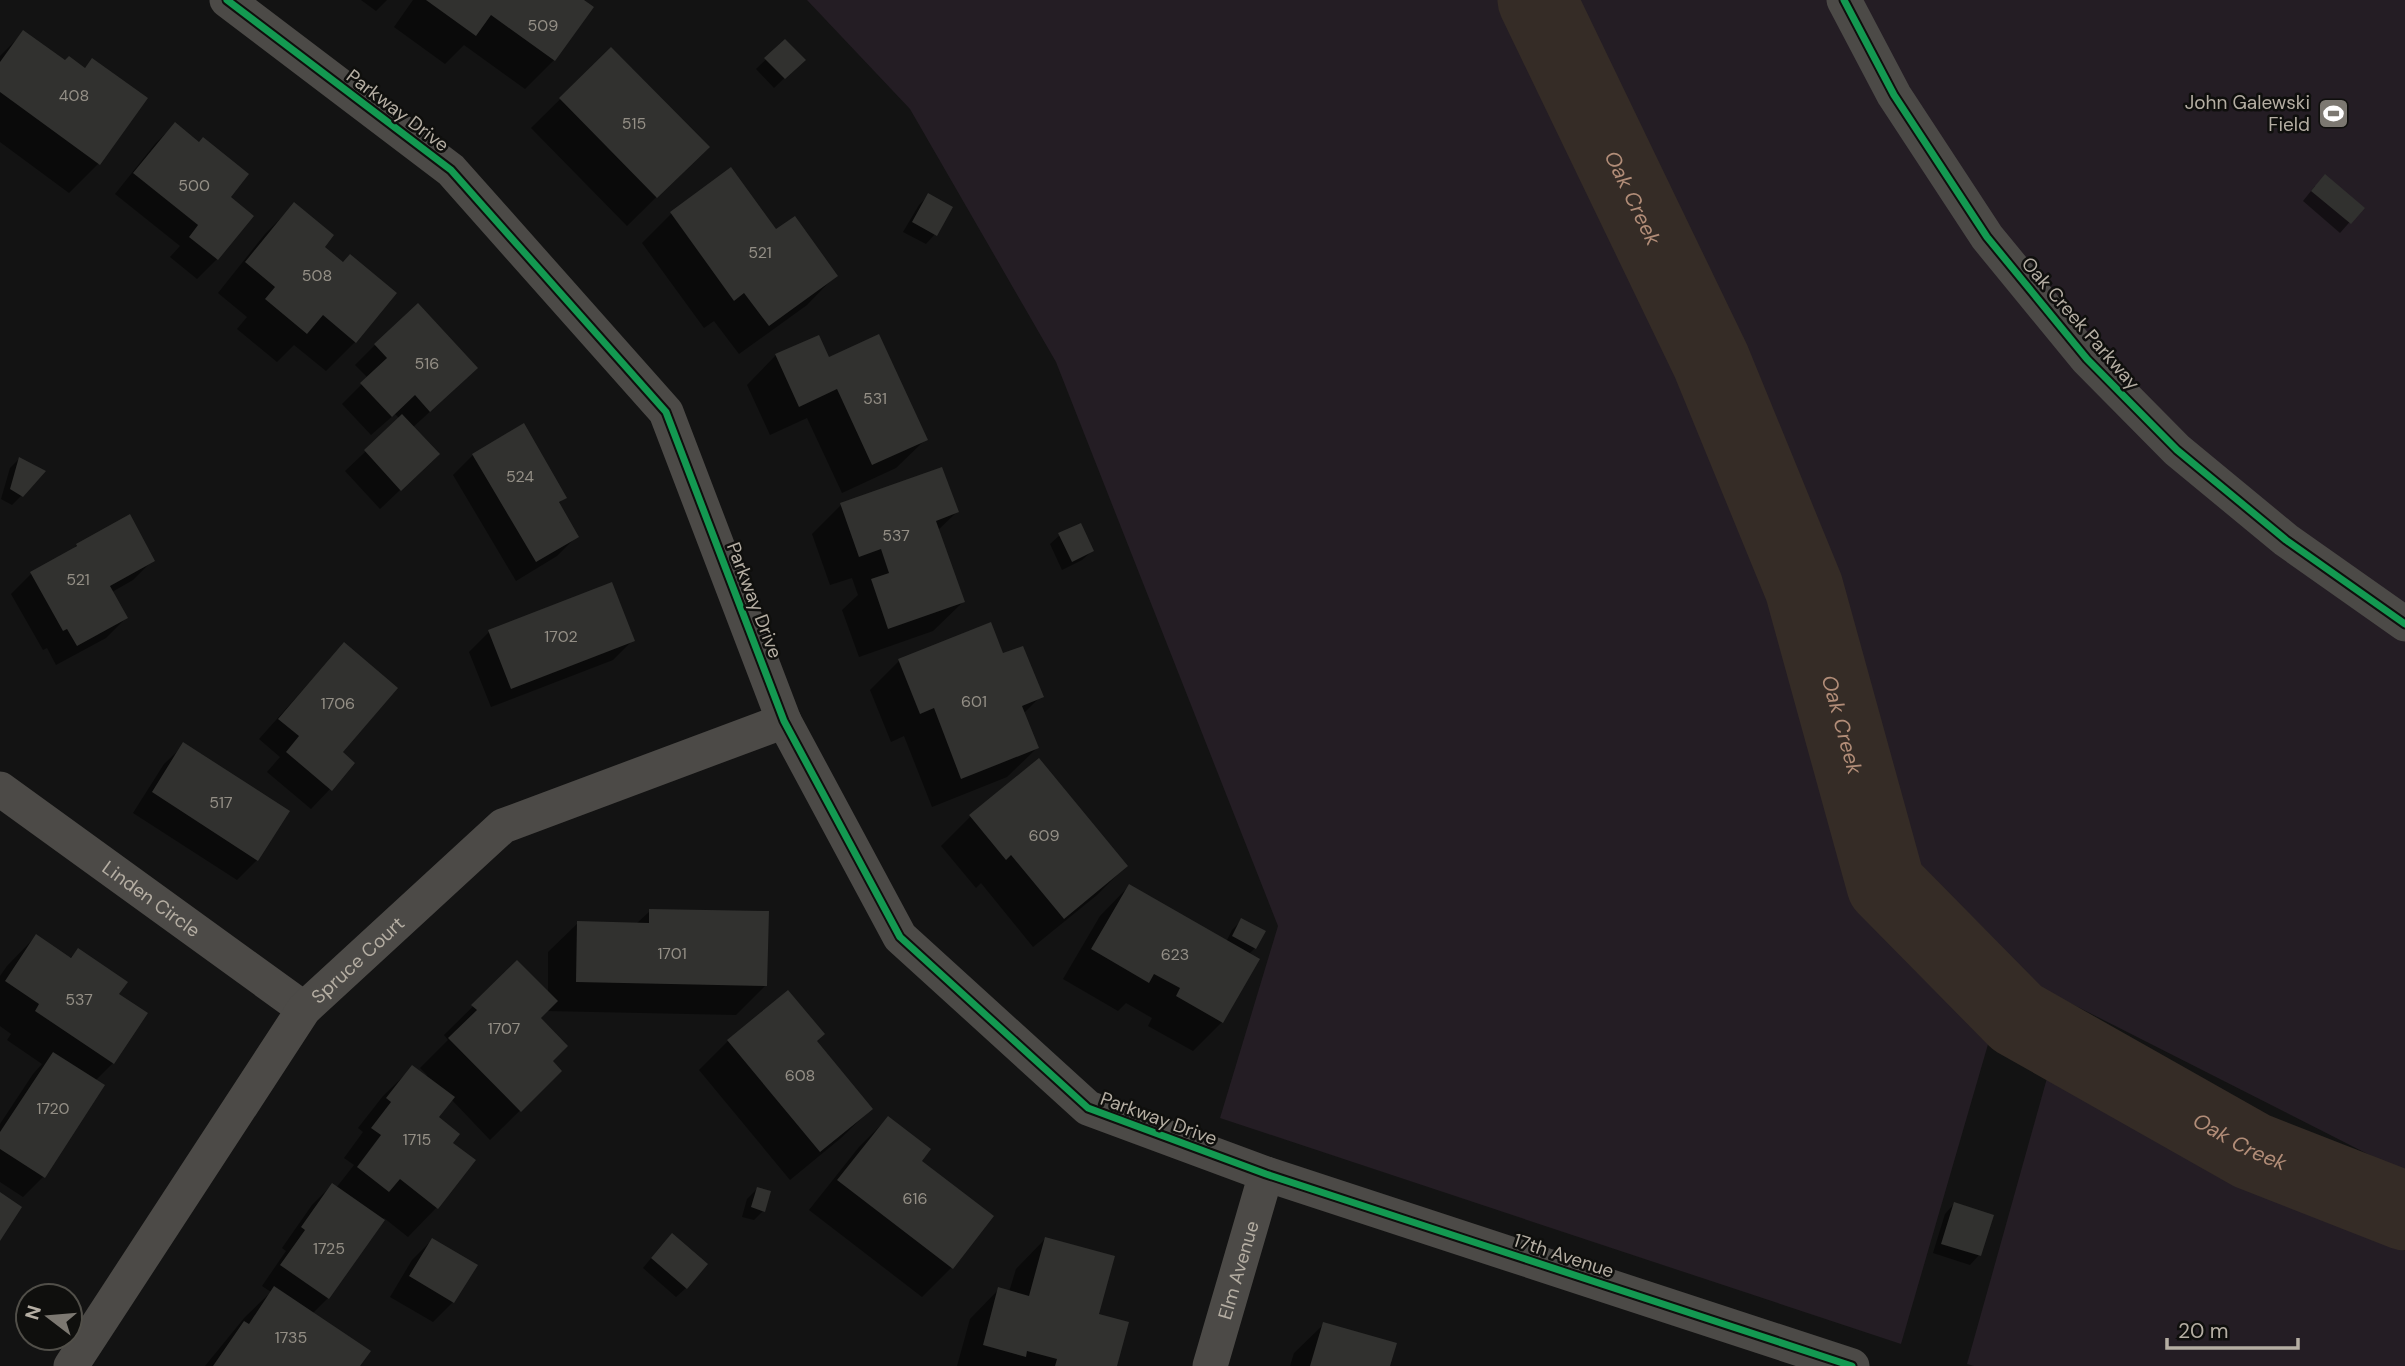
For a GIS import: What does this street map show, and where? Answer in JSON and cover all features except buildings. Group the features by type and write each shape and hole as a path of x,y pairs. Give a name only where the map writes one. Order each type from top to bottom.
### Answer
{"street":[{"name":"Parkway Drive","path":"227,0 451,170 666,412 784,721 900,937 1088,1108 1266,1174"},
{"name":"Oak Creek Parkway","path":"1844,0 1894,94 1987,237 2087,359 2177,450 2286,540 2405,624"},
{"name":"Spruce Court","path":"71,1366 304,1009 503,826 784,721"},
{"name":"Linden Circle","path":"0,789 304,1009"},
{"name":"Elm Avenue","path":"1210,1366 1266,1174"},
{"name":"17th Avenue","path":"1266,1174 1852,1366"}],"shaded area":[{"path":"807,0 2405,0 2405,1173 2009,972 1901,1344 1220,1118 1278,926 1056,362 910,109"},
{"path":"2049,1071 2405,1251 2405,1366 1967,1364"}],"waterway":[{"name":"Oak Creek","path":"1537,0 1711,361 1804,588 1886,885 2017,1018 2252,1151 2405,1211"}],"cycle path":[{"path":"227,0 451,170 666,412 784,721 900,937 1088,1108 1266,1174 1852,1366"},
{"path":"1844,0 1894,95 1987,237 2087,359 2177,450 2286,540 2405,624"}],"place":[{"name":"John Galewski Field","path":"2333,113"}]}
